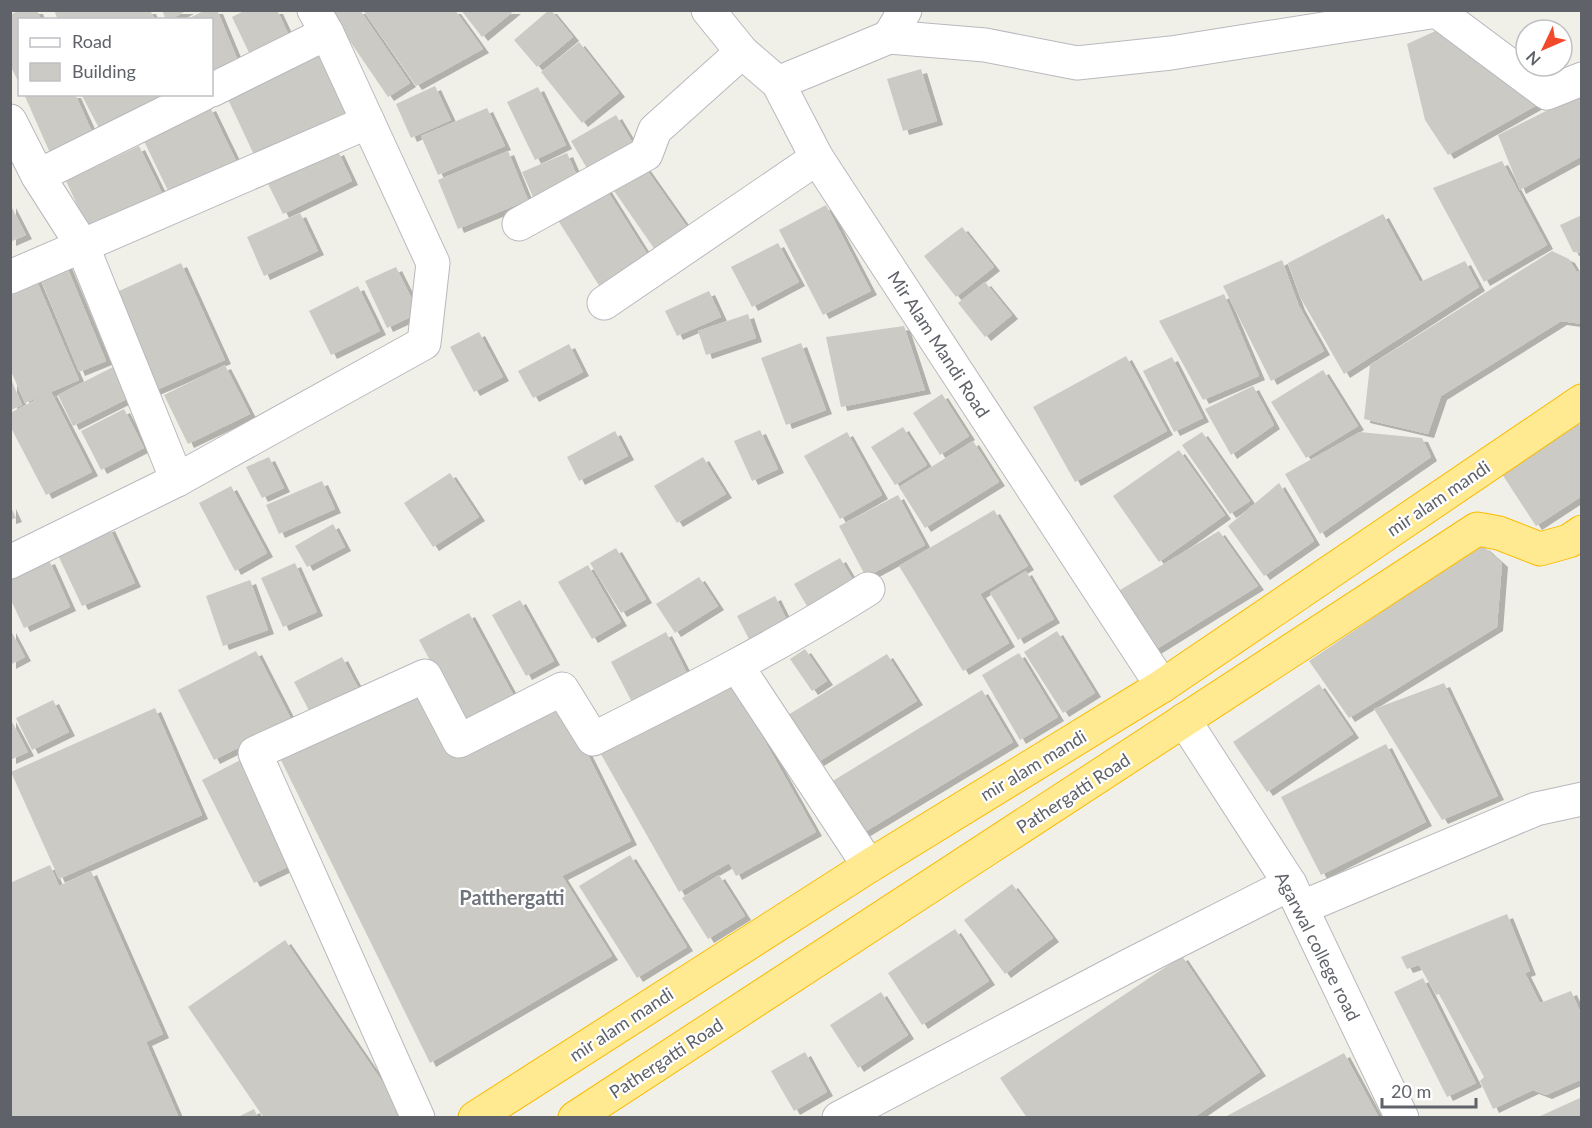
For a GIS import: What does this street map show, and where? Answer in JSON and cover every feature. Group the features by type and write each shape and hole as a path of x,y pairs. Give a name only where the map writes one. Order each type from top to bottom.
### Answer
{"highway":[{"name":"mir alam mandi","path":"475,1118 869,866 1162,686 1581,401"},
{"path":"1443,495 1455,491 1465,493 1474,500 1480,512 1477,529 1499,534 1540,549 1569,541 1581,532"},
{"name":"Pathergatti Road","path":"575,1118 1477,529"}],"street":[{"name":"Mir Alam Mandi Road","path":"708,10 742,52 778,83 817,158 1162,686"},
{"path":"778,83 897,24 985,45 1077,63 1171,53 1437,11 1547,93 1581,79"},
{"path":"10,562 177,480 424,343 432,264 320,22 213,89"},
{"path":"519,224 646,154 655,130 742,52"},
{"path":"38,176 199,96"},
{"path":"10,122 38,176 82,245 177,480"},
{"path":"10,277 368,122"},
{"path":"604,303 817,158"},
{"path":"418,1118 255,753 425,676 459,741 562,689 593,739 737,666 814,623 868,589"},
{"path":"737,666 869,866"},
{"name":"Agarwal college road","path":"1184,720 1297,896 1402,1118"},
{"path":"839,1118 1126,967 1297,896 1536,809 1581,799"}],"building":[{"path":"20,10 37,10 40,18 18,18 18,81 10,65 10,15"},
{"path":"54,10 150,10 154,18 57,18"},
{"path":"162,10 188,10 173,18 165,18"},
{"path":"206,10 217,10 239,63 213,75 213,18 189,18"},
{"path":"246,10 277,10 292,42 253,61 232,17"},
{"path":"332,10 360,10 410,83 388,97 330,12"},
{"path":"363,10 455,10 483,49 416,86"},
{"path":"461,10 515,10 482,37"},
{"path":"549,10 573,37 537,67 514,40"},
{"path":"1442,28 1537,105 1448,155 1425,120 1407,44"},
{"path":"579,42 619,93 582,123 541,72"},
{"path":"324,49 353,111 255,157 226,95"},
{"path":"921,69 937,121 903,131 887,79"},
{"path":"435,86 451,120 411,138 396,104"},
{"path":"538,87 566,145 535,160 507,102"},
{"path":"1582,93 1582,156 1520,190 1498,135"},
{"path":"25,96 76,96 93,134 50,153"},
{"path":"82,96 161,96 99,128"},
{"path":"210,107 239,167 172,199 143,139"},
{"path":"487,108 505,146 438,175 421,136"},
{"path":"616,115 637,150 592,177 571,141"},
{"path":"139,146 164,197 90,232 66,181"},
{"path":"338,151 352,181 283,214 268,184"},
{"path":"508,151 528,200 458,229 438,180"},
{"path":"567,153 578,178 533,197 522,172"},
{"path":"1502,161 1547,245 1484,282 1433,188"},
{"path":"642,163 692,234 660,257 610,185"},
{"path":"605,187 652,262 603,292 556,217"},
{"path":"10,204 26,235 10,242"},
{"path":"826,205 871,291 823,315 779,230"},
{"path":"300,213 318,251 264,276 247,237"},
{"path":"1383,214 1420,282 1465,261 1479,287 1344,374 1300,297 1288,263"},
{"path":"1582,215 1582,253 1573,252 1560,225"},
{"path":"962,227 994,267 956,297 924,256"},
{"path":"778,243 799,282 752,307 731,267"},
{"path":"1552,251 1569,259 1576,271 1582,271 1582,324 1561,321 1441,396 1428,434 1364,419 1370,365"},
{"path":"1282,260 1299,306 1324,351 1271,381 1223,286"},
{"path":"65,262 106,361 79,372 38,273"},
{"path":"181,263 225,360 154,391 110,295"},
{"path":"396,267 419,313 387,328 365,281"},
{"path":"35,277 79,380 25,403 10,369 10,288"},
{"path":"985,282 1012,315 985,337 958,303"},
{"path":"358,286 380,331 331,355 309,311"},
{"path":"709,291 721,317 677,336 665,311"},
{"path":"1224,294 1259,376 1203,400 1159,321"},
{"path":"748,314 756,338 706,355 698,331"},
{"path":"904,326 925,390 841,407 826,337"},
{"path":"479,332 503,377 474,392 450,347"},
{"path":"801,343 826,410 786,425 761,358"},
{"path":"569,344 583,372 533,398 518,371"},
{"path":"1126,356 1167,431 1075,482 1033,407"},
{"path":"1172,357 1203,418 1174,432 1143,371"},
{"path":"225,365 250,414 188,444 164,395"},
{"path":"113,367 129,398 73,426 58,395"},
{"path":"1323,370 1358,426 1306,458 1271,402"},
{"path":"11,379 22,405 11,410"},
{"path":"1253,386 1274,425 1231,455 1205,409"},
{"path":"51,392 92,472 46,495 10,426 10,413"},
{"path":"942,394 969,436 940,455 913,413"},
{"path":"124,409 144,448 101,470 81,431"},
{"path":"1578,423 1582,427 1582,496 1536,526 1502,474"},
{"path":"903,427 927,465 895,485 871,447"},
{"path":"760,430 778,469 752,481 734,441"},
{"path":"615,431 628,456 579,481 567,457"},
{"path":"847,432 882,495 840,519 804,456"},
{"path":"1202,432 1250,501 1230,514 1182,445"},
{"path":"1360,432 1422,438 1431,457 1320,534 1285,474"},
{"path":"973,441 999,482 925,528 899,487"},
{"path":"1179,450 1225,515 1159,562 1113,496"},
{"path":"269,457 284,488 262,498 246,467"},
{"path":"703,457 726,494 677,523 654,486"},
{"path":"450,473 479,517 433,547 404,503"},
{"path":"322,481 335,509 279,534 266,505"},
{"path":"1279,483 1314,541 1264,576 1228,526"},
{"path":"231,486 267,553 235,571 199,503"},
{"path":"898,495 925,545 866,577 839,526"},
{"path":"10,505 16,518 10,520"},
{"path":"994,510 1028,566 980,594 1009,643 963,671 899,566"},
{"path":"333,524 345,547 307,567 295,546"},
{"path":"109,527 135,583 82,606 56,551"},
{"path":"1219,531 1258,586 1155,650 1115,593"},
{"path":"1483,546 1502,563 1497,627 1349,718 1309,661"},
{"path":"616,548 646,599 621,613 590,563"},
{"path":"840,558 857,587 811,613 794,584"},
{"path":"49,560 70,607 24,628 10,598 10,577"},
{"path":"295,563 317,612 283,627 261,578"},
{"path":"588,565 621,622 592,639 558,582"},
{"path":"1026,571 1054,619 1018,640 990,593"},
{"path":"699,577 718,606 675,633 656,604"},
{"path":"250,580 268,630 223,646 206,596"},
{"path":"775,596 789,624 751,643 737,616"},
{"path":"520,600 554,661 526,676 492,615"},
{"path":"469,613 516,700 466,727 419,640"},
{"path":"10,629 25,657 10,665"},
{"path":"1057,631 1095,693 1063,713 1024,652"},
{"path":"666,632 688,675 633,704 611,662"},
{"path":"805,649 827,681 812,691 790,659"},
{"path":"256,651 292,721 214,760 178,690"},
{"path":"1019,653 1058,717 1020,740 982,675"},
{"path":"887,654 917,701 818,762 788,715"},
{"path":"342,657 363,697 315,722 294,682"},
{"path":"728,676 816,832 736,876 729,863 679,892 598,749"},
{"path":"1444,683 1498,796 1442,820 1374,709"},
{"path":"420,684 456,757 563,705 631,841 562,876 612,956 430,1063 278,754"},
{"path":"1319,684 1353,734 1267,792 1233,742"},
{"path":"982,690 1013,742 863,833 831,782"},
{"path":"53,700 69,732 32,750 16,718"},
{"path":"155,708 202,815 59,879 11,772"},
{"path":"10,718 28,752 10,760"},
{"path":"1386,744 1426,822 1321,875 1281,797"},
{"path":"244,758 296,863 254,883 202,780"},
{"path":"630,855 687,947 637,978 579,886"},
{"path":"50,865 59,886 91,871 163,1034 146,1042 179,1118 10,1118 10,883"},
{"path":"719,875 745,916 708,939 682,898"},
{"path":"1012,884 1053,938 1005,974 964,920"},
{"path":"1507,914 1530,971 1525,973 1540,1003 1571,991 1582,1016 1582,1079 1546,1095 1533,1090 1493,1109 1480,1081 1484,1077 1439,994 1436,995 1419,965 1407,969 1401,957"},
{"path":"955,929 989,981 922,1025 888,973"},
{"path":"285,940 407,1118 264,1118 188,1007"},
{"path":"1182,956 1260,1072 1193,1118 1027,1118 1000,1078"},
{"path":"1423,978 1476,1083 1447,1097 1394,992"},
{"path":"881,992 908,1035 858,1068 830,1025"},
{"path":"805,1052 827,1092 794,1111 771,1071"},
{"path":"1344,1053 1379,1118 1223,1118"},
{"path":"1582,1097 1582,1118 1536,1118"},
{"path":"254,1109 258,1118 236,1118"}],"district":[{"name":"Patthergatti","path":"512,897"}]}
